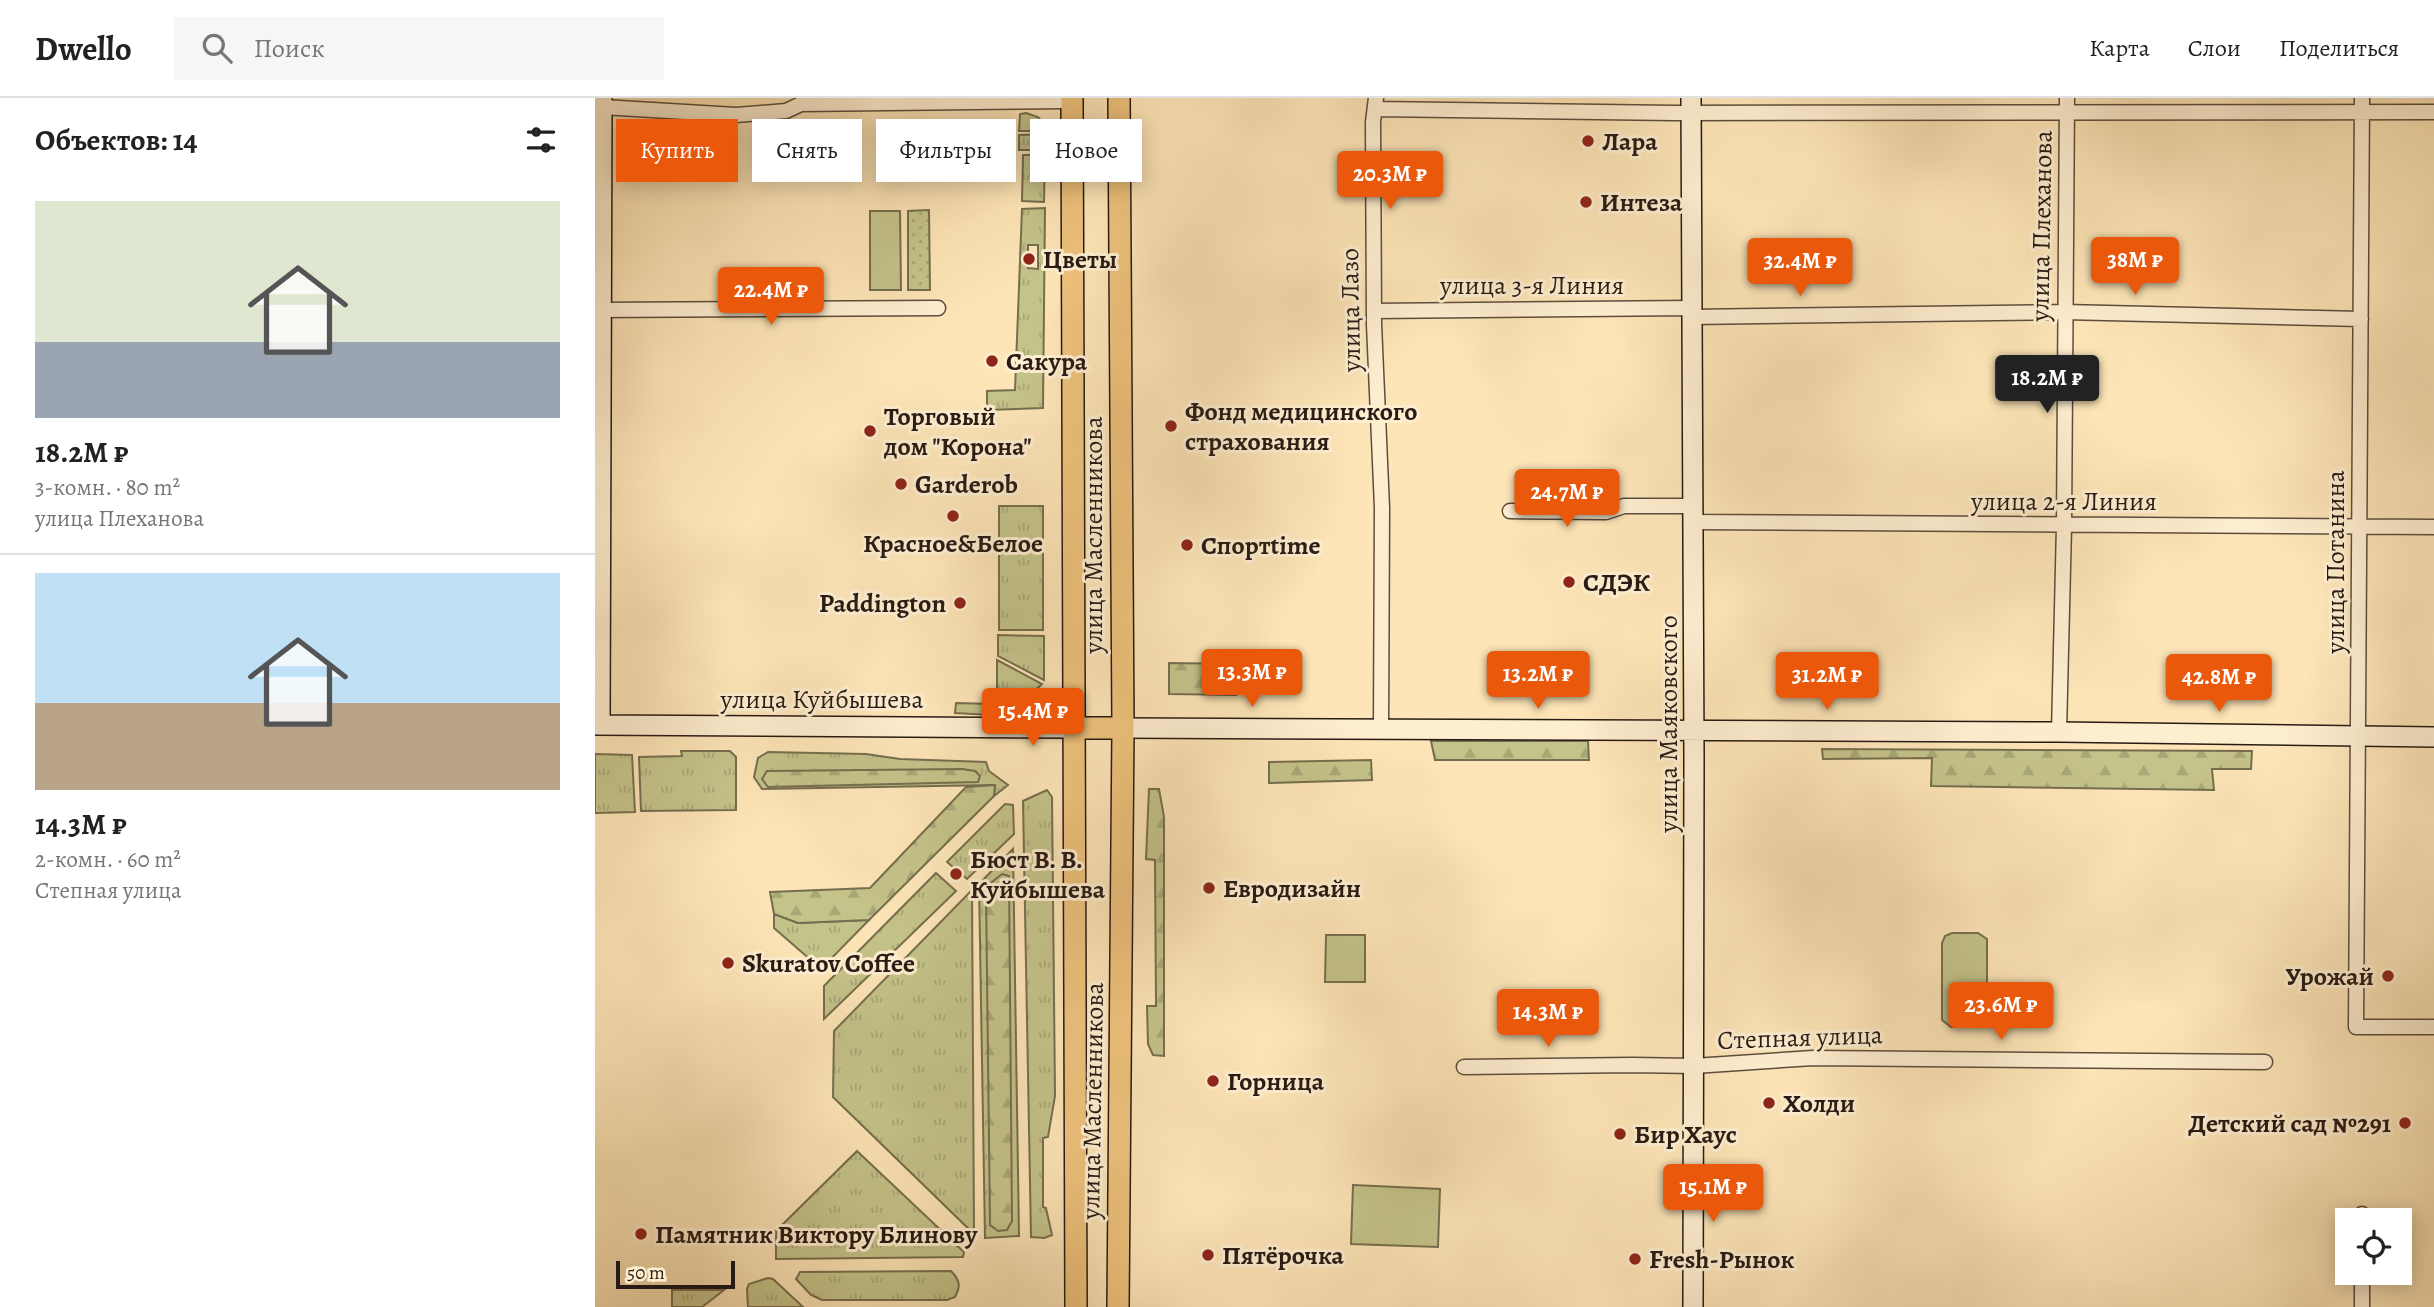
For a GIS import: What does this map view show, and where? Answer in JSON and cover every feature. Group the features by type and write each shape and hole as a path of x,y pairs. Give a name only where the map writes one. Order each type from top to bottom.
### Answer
{"main road":[{"name":"улица Масленникова","path":"1118,1307 1123,728 1119,98"},
{"name":"улица Масленникова","path":"1072,100 1076,1307"},
{"path":"597,725 603,102"},
{"name":"улица Маяковского","path":"1691,105 1693,1307"},
{"name":"улица Куйбышева","path":"597,725 2060,732 2434,737"}],"street":[{"path":"603,102 736,115 786,111 801,101 1072,100"},
{"path":"1376,103 2362,104 2434,112"},
{"name":"улица Лазо","path":"1376,103 1373,122 1374,310 1382,508 1381,730"},
{"name":"улица Потанина","path":"2362,104 2356,1027 2434,1027"},
{"name":"улица Плеханова","path":"2060,732 2067,105"},
{"path":"599,310 938,308"},
{"name":"улица 3-я Линия","path":"1374,310 2064,312 2361,319"},
{"name":"улица 2-я Линия","path":"1510,511 1605,512 1624,506 1693,514 2064,526 2434,527"},
{"name":"Степная улица","path":"1464,1068 1694,1066 1813,1058 2265,1062"},
{"path":"2362,1285 2362,1307"}],"green space":[{"path":"1026,113 1040,119 1030,119 1030,131 1019,131 1020,114"},
{"path":"1019,135 1030,135 1030,150 1019,150"},
{"path":"1023,155 1030,155 1030,182 1044,182 1044,202 1022,201"},
{"path":"1045,208 1043,408 987,410 987,391 1015,390 1022,209","holes":["1028,245 1038,245 1038,269 1028,268"]},
{"path":"929,210 930,290 908,290 908,211"},
{"path":"870,211 900,211 901,290 870,290"},
{"path":"999,506 1043,506 1043,630 999,630"},
{"path":"998,635 1044,636 1044,680 998,656"},
{"path":"997,660 1042,684 1027,694 997,696"},
{"path":"1169,663 1237,664 1236,695 1169,694"},
{"path":"1054,695 1051,703 1040,714 1027,718 1001,718 1002,705 1032,705"},
{"path":"956,703 992,704 991,715 955,713"},
{"path":"1431,741 1588,741 1589,760 1435,760"},
{"path":"1822,749 2252,751 2251,769 2212,769 2214,790 1931,786 1932,758 1823,759"},
{"path":"681,751 730,751 736,757 736,810 641,811 639,757 682,756"},
{"path":"768,752 866,754 900,759 986,762 989,771 1008,785 994,796 995,785 762,789 754,777 758,758"},
{"path":"595,754 632,755 635,812 595,813"},
{"path":"1371,760 1372,780 1269,783 1269,762"},
{"path":"767,771 975,771 980,776 978,782 768,787 762,779"},
{"path":"995,785 994,796 869,920 798,923 774,914 770,892 870,888 966,787"},
{"path":"1149,789 1159,789 1164,817 1164,1056 1153,1055 1148,1044 1147,1006 1156,1006 1155,860 1146,859"},
{"path":"1047,790 1052,797 1055,1096 1048,1137 1043,1138 1043,1207 1046,1208 1052,1235 1044,1238 1031,1237 1023,801"},
{"path":"1005,804 1013,805 1014,834 967,879 947,862"},
{"path":"1013,849 1019,1236 985,1238 979,884"},
{"path":"936,873 956,891 824,1019 824,986"},
{"path":"1002,874 1009,876 1012,1221 1007,1230 998,1231 990,1225 986,892 992,882"},
{"path":"972,890 974,1234 833,1097 834,1031"},
{"path":"774,914 798,923 869,920 821,969 774,928"},
{"path":"1952,933 1978,933 1987,939 1987,1017 1981,1026 1951,1027 1942,1020 1942,943 1945,936"},
{"path":"1326,935 1365,935 1365,982 1325,982"},
{"path":"857,1151 964,1252 963,1257 776,1259 776,1231"},
{"path":"1353,1185 1440,1189 1438,1247 1351,1244"},
{"path":"951,1271 959,1286 955,1297 947,1300 822,1300 811,1295 796,1279 800,1272"},
{"path":"773,1279 803,1307 748,1307 749,1284"},
{"path":"672,1290 724,1290 702,1307 672,1307"}],"place":[{"name":"Лара","path":"1588,141"},
{"name":"Интеза","path":"1586,202"},
{"name":"Цветы","path":"1029,259"},
{"name":"Сакура","path":"992,361"},
{"name":"Фонд медицинского страхования","path":"1171,426"},
{"name":"Торговый дом \"Корона\"","path":"870,431"},
{"name":"Garderob","path":"901,484"},
{"name":"Красное&Белое","path":"953,516"},
{"name":"Спортtime","path":"1187,545"},
{"name":"СДЭК","path":"1569,582"},
{"name":"Paddington","path":"960,603"},
{"name":"Бюст В. В. Куйбышева","path":"956,874"},
{"name":"Евродизайн","path":"1209,888"},
{"name":"Skuratov Coffee","path":"728,963"},
{"name":"Урожай","path":"2388,976"},
{"name":"Горница","path":"1213,1081"},
{"name":"Холди","path":"1769,1103"},
{"name":"Детский сад №291","path":"2405,1123"},
{"name":"Бир Хаус","path":"1620,1134"},
{"name":"Памятник Виктору Блинову","path":"641,1234"},
{"name":"Пятёрочка","path":"1208,1255"},
{"name":"Fresh-Рынок","path":"1635,1259"}]}
